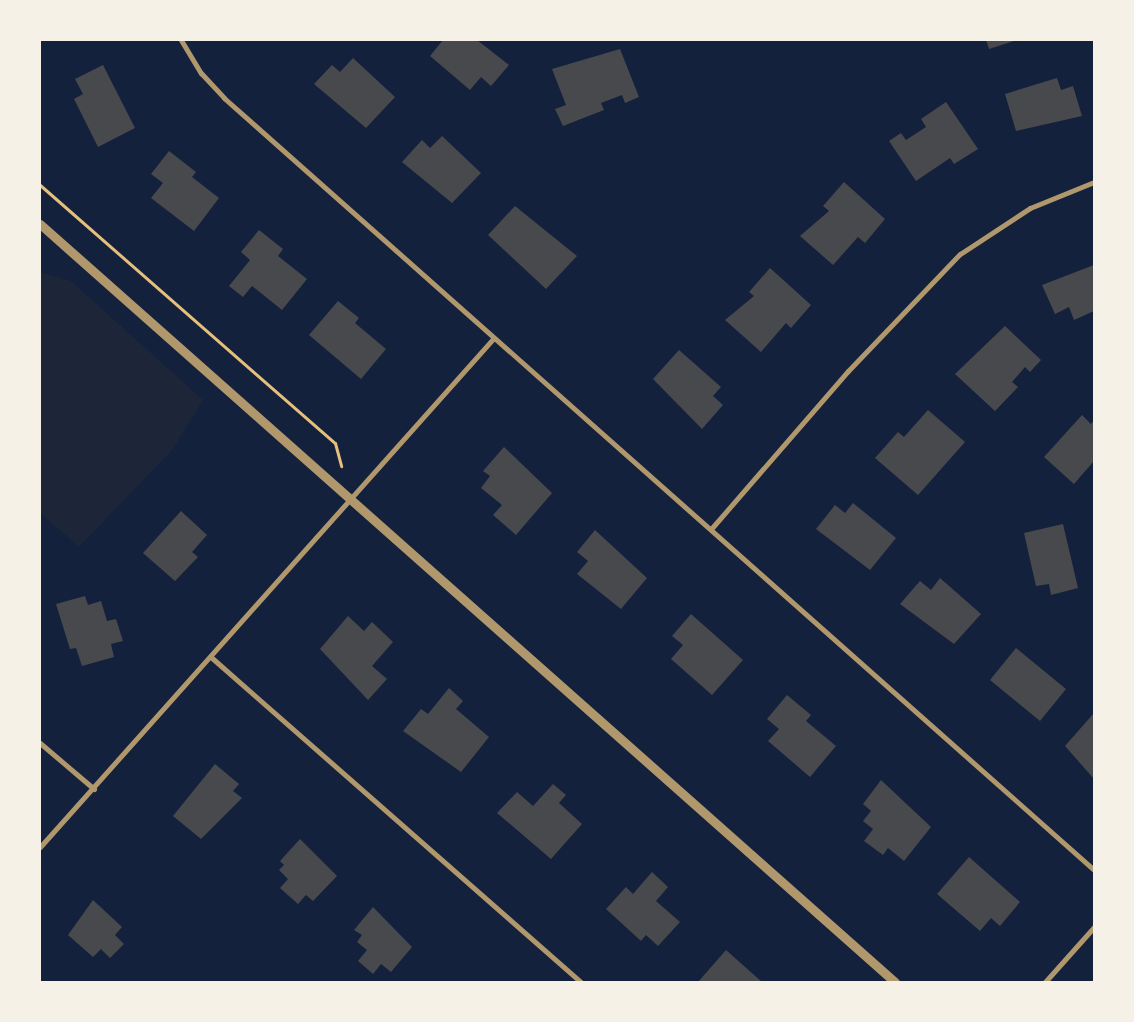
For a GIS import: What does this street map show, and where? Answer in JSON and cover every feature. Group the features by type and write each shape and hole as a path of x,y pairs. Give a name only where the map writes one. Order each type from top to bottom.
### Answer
{"street":[{"path":"182,40 201,73 224,98 493,339 711,528 1094,870"},
{"path":"711,528 931,280 1005,222 1094,182"},
{"path":"40,224 895,982"},
{"path":"40,847 212,658 493,339"},
{"path":"212,658 581,982"},
{"path":"40,743 94,789"},
{"path":"1045,982 1094,927"}],"path":[{"path":"40,185 335,443 334,449"}],"shaded area":[{"path":"40,272 71,281 203,400 172,450 79,547 40,513"}],"building":[{"path":"443,40 477,40 509,65 491,86 481,77 470,90 430,56"},
{"path":"986,40 1017,40 989,49"},
{"path":"620,49 639,97 625,103 622,95 601,103 604,110 563,126 555,109 566,105 552,69"},
{"path":"353,58 395,97 366,128 314,84 332,65 340,72"},
{"path":"103,65 135,128 98,147 74,99 83,94 75,79"},
{"path":"1057,78 1061,90 1073,86 1082,116 1016,131 1005,94"},
{"path":"946,102 978,149 954,164 950,158 916,181 889,141 901,133 906,140 926,127 921,119"},
{"path":"442,136 481,173 452,203 402,162 422,140 430,148"},
{"path":"169,151 196,172 192,177 219,198 194,231 151,198 163,183 151,174"},
{"path":"844,182 885,219 865,243 858,237 833,265 800,236 829,211 823,206"},
{"path":"515,206 577,256 546,289 488,235"},
{"path":"259,230 283,249 278,256 307,279 282,310 252,286 243,297 229,286 250,260 241,252"},
{"path":"1094,265 1094,311 1074,320 1069,307 1055,314 1042,285"},
{"path":"770,268 811,305 791,328 786,323 761,352 725,320 754,296 749,292"},
{"path":"338,301 359,318 355,323 386,349 361,379 309,335"},
{"path":"1005,326 1041,360 1030,372 1025,367 1012,382 1018,387 995,411 955,374"},
{"path":"679,350 721,387 713,396 723,405 702,429 653,379"},
{"path":"928,410 965,442 918,495 875,458 898,432 904,437"},
{"path":"1082,415 1091,424 1094,420 1094,461 1074,484 1044,457"},
{"path":"504,447 552,493 516,535 493,515 502,505 481,488 490,476 483,471"},
{"path":"853,503 896,538 870,570 816,529 835,505 845,513"},
{"path":"181,511 207,535 192,552 198,557 175,581 143,553"},
{"path":"1063,524 1078,588 1051,595 1049,584 1036,586 1024,533"},
{"path":"595,530 647,578 621,609 577,574 588,561 577,552"},
{"path":"940,578 981,614 954,644 900,604 920,581 931,590"},
{"path":"85,596 88,605 101,601 107,621 116,619 123,641 111,644 114,657 82,666 76,648 70,649 56,604"},
{"path":"691,614 743,660 712,695 671,659 683,645 672,636"},
{"path":"348,616 364,631 372,622 393,642 372,666 387,679 368,700 320,649"},
{"path":"1016,648 1066,689 1040,721 990,680"},
{"path":"449,688 463,701 456,709 489,737 461,772 403,731 421,709 428,714"},
{"path":"787,695 811,715 806,721 836,746 810,777 768,741 779,729 767,719"},
{"path":"1094,713 1094,779 1065,746"},
{"path":"215,764 239,784 233,791 242,798 201,839 173,816"},
{"path":"881,780 931,827 904,861 888,848 883,855 864,841 873,829 863,821 871,811 863,804"},
{"path":"553,784 566,795 559,803 582,824 551,859 497,813 517,792 533,806"},
{"path":"300,839 337,876 313,901 306,895 298,904 280,888 288,879 279,870 284,865 280,861"},
{"path":"969,857 1020,902 1000,926 991,918 980,931 937,894"},
{"path":"652,872 668,887 656,901 680,922 658,946 646,935 641,941 606,909 626,887 633,894"},
{"path":"93,900 122,927 115,935 124,944 110,958 101,949 93,957 68,935"},
{"path":"373,907 412,947 391,972 381,964 373,974 358,961 367,950 357,942 362,935 354,930"},
{"path":"726,950 762,982 698,982"}]}
